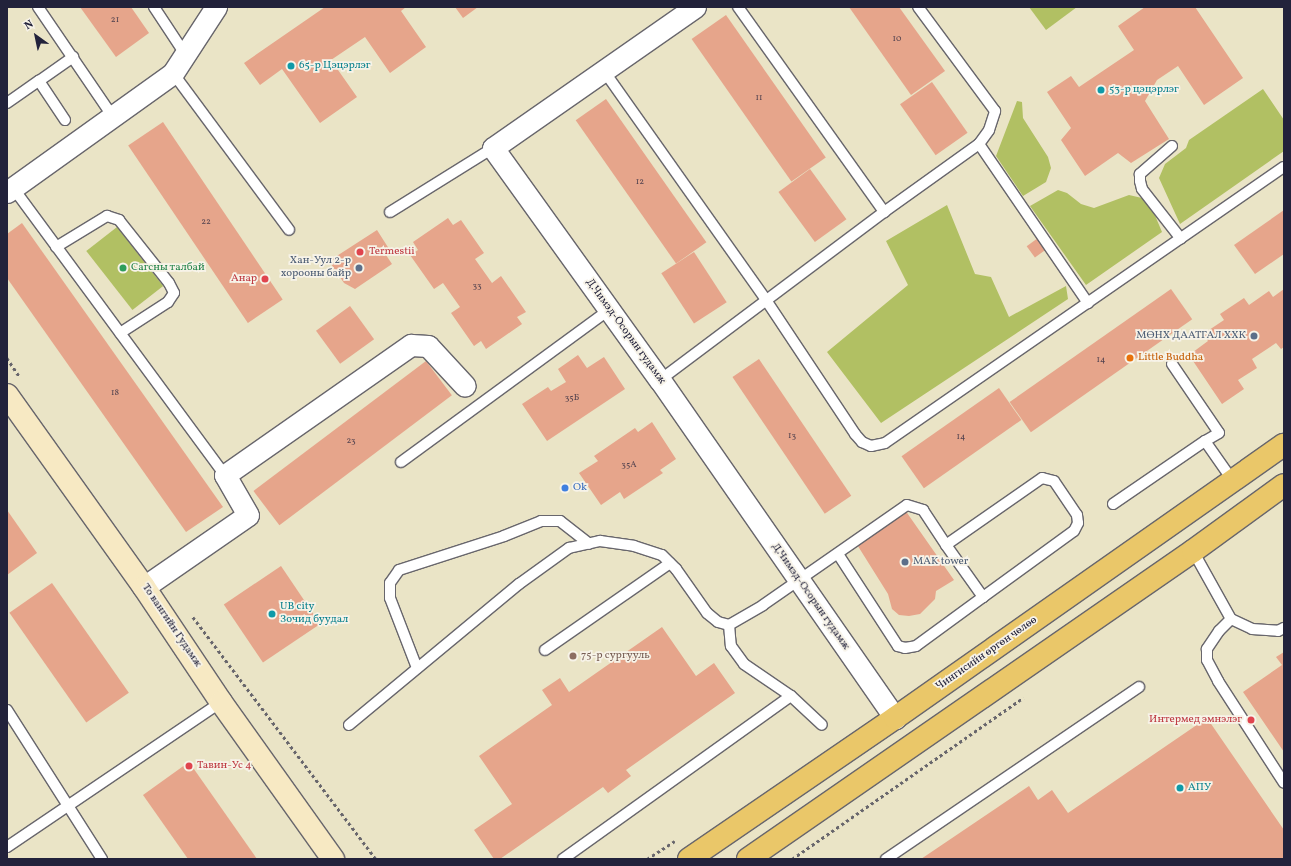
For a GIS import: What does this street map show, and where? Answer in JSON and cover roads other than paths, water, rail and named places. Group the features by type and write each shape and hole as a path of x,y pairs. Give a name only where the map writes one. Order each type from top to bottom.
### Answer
{"highway":[{"name":"Чингисийн өргөн чөлөө","path":"689,859 895,718 1284,445"},
{"path":"748,859 1193,551 1284,485"}],"street":[{"path":"9,187 113,117 173,73 216,7"},
{"path":"493,148 695,7"},
{"name":"Д.Чимэд-Осорын гудамж","path":"493,148 660,380 895,718"},
{"path":"144,587 248,515 225,475 411,345 428,346 465,386"},
{"name":"То вангийн Гудамж","path":"7,395 144,587 221,702 332,859"}],"lane":[{"path":"38,7 113,117"},
{"path":"154,7 185,54"},
{"path":"738,7 884,212"},
{"path":"660,380 884,212 979,144 989,130 995,111 918,7"},
{"path":"7,103 73,57"},
{"path":"604,71 766,300 858,438 866,444 876,446 885,443 1284,167"},
{"path":"173,73 289,230"},
{"path":"39,81 65,120"},
{"path":"979,144 1088,303"},
{"path":"1172,146 1140,174 1140,181 1142,189 1181,239"},
{"path":"390,212 493,148"},
{"path":"9,187 56,247 225,475"},
{"path":"56,247 107,216 119,220 169,283 174,292 168,302 120,333"},
{"path":"401,462 609,310"},
{"path":"1113,504 1219,433 1172,364"},
{"path":"1205,441 1233,481"},
{"path":"838,554 898,646 905,648 916,646 1074,531 1078,523 1077,515 1054,481 1042,478 1029,485 946,545"},
{"path":"349,725 519,584 569,548 600,541 634,546 662,555 670,563 707,613 718,622 729,625 799,581 907,505 923,510 983,596"},
{"path":"417,668 390,598 390,583 399,570 504,536 541,522 560,521 589,544"},
{"path":"1193,551 1231,619 1252,629 1278,631 1284,628"},
{"path":"545,650 670,563"},
{"path":"1231,619 1219,631 1207,649 1207,660 1218,681 1284,783"},
{"path":"729,625 731,646 744,664 791,696 822,725"},
{"path":"886,859 1139,687"},
{"path":"563,859 791,696"},
{"path":"7,847 69,808 221,702"},
{"path":"7,710 102,859"}],"place":[{"name":"65-р Цэцэрлэг","path":"291,66"},
{"name":"53-р цэцэрлэг","path":"1101,90"},
{"name":"Termestii","path":"360,252"},
{"name":"Сагсны талбай","path":"123,268"},
{"name":"Хан-Уул 2-р хорооны байр","path":"359,268"},
{"name":"Анар","path":"265,279"},
{"name":"МӨНХ ДААТГАЛ ХХК","path":"1254,336"},
{"name":"Little Buddha","path":"1130,358"},
{"name":"Ok","path":"565,488"},
{"name":"MAK tower","path":"905,562"},
{"name":"UB city Зочид буудал","path":"272,614"},
{"name":"75-р сургууль","path":"573,656"},
{"name":"Интермед эмнэлэг","path":"1251,720"},
{"name":"Тавин-Ус 4","path":"189,766"},
{"name":"АПУ","path":"1180,788"}]}
